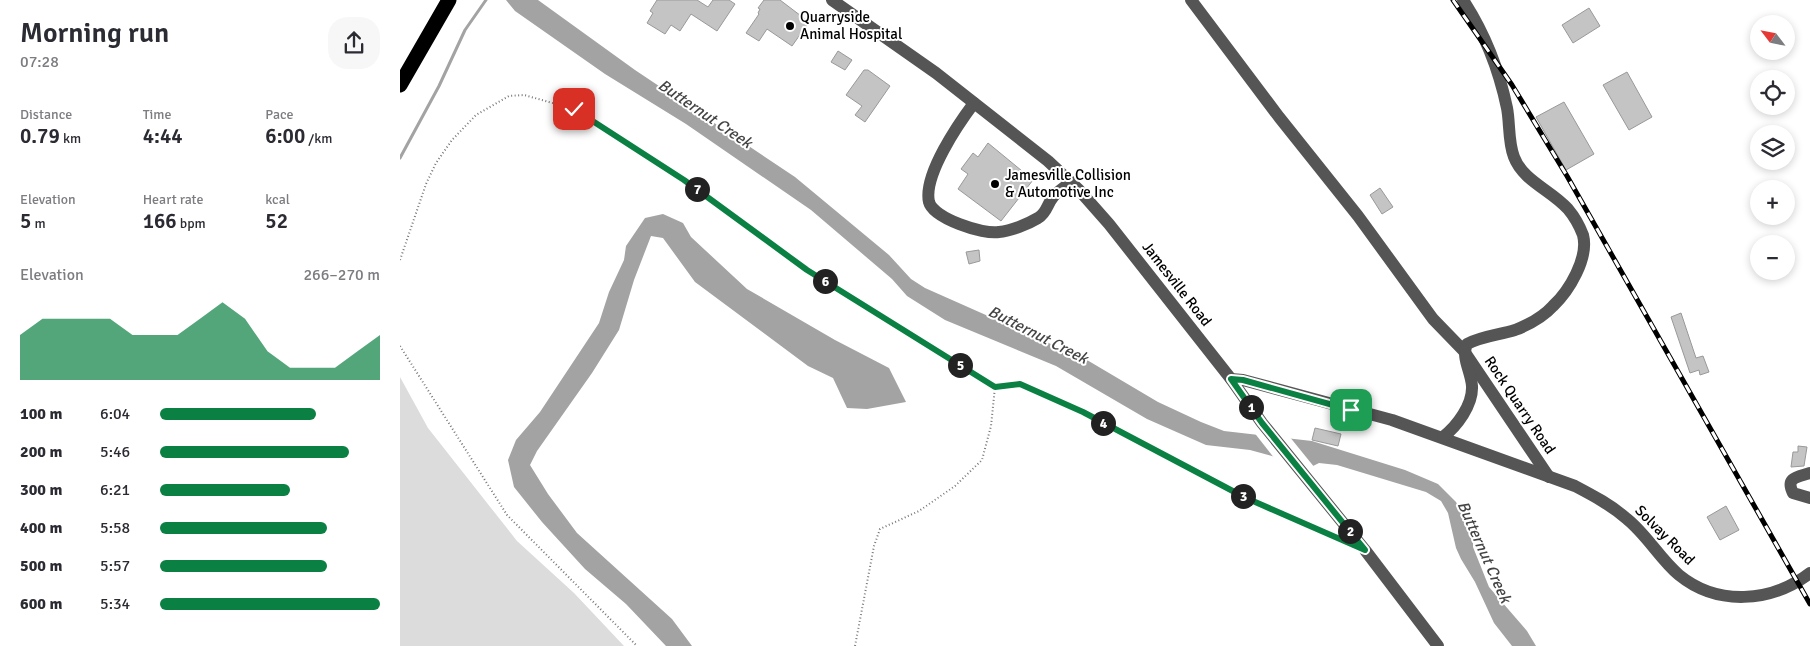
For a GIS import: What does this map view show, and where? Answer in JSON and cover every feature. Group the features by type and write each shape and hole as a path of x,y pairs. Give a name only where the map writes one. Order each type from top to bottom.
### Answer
{"highway":[{"path":"400,85 449,0"}],"street":[{"name":"Jamesville Road","path":"832,0 974,103 1048,161 1071,182 1109,224 1231,379 1262,423 1421,621 1438,646"},
{"path":"1191,0 1279,117 1358,216 1433,319 1464,351"},
{"name":"Rock Quarry Road","path":"1443,437 1461,417 1472,387 1464,351 1468,344 1472,341 1515,330 1540,317 1553,306 1565,291 1579,266 1583,250 1583,236 1568,210 1519,168 1513,155 1507,108 1492,56 1473,15 1463,0"},
{"path":"974,103 942,151 933,176 928,200 932,208 939,215 982,231 999,232 1042,216 1054,196 1071,182"},
{"name":"Rock Quarry Road","path":"1464,351 1549,477"},
{"path":"1231,379 1243,380 1392,420 1443,437"},
{"name":"Solvay Road","path":"1443,437 1576,486 1602,500 1629,520 1678,574 1705,592 1719,596 1736,597 1763,595 1789,585 1810,573"},
{"path":"1810,473 1794,476 1790,486 1793,493 1810,498"}],"path":[{"path":"400,260 426,184 436,164 452,140 476,115 509,96 524,95 574,109 684,180 807,270 995,387 1020,384 1065,404 1246,498 1340,539"},
{"path":"400,346 507,515 638,646"},
{"path":"855,646 874,546 880,529 919,511 955,486 982,460 992,426 995,387"}],"shaded area":[{"path":"506,0 538,0 635,70 795,177 889,255 911,279 925,288 1087,360 1158,402 1224,431 1312,441 1405,470 1438,484 1456,502 1473,534 1473,547 1489,587 1527,631 1536,646 1512,646 1494,623 1475,582 1456,548 1448,513 1441,501 1426,492 1337,465 1319,463 1313,466 1305,465 1250,450 1206,445 1147,419 1056,366 945,320 907,296 892,279 811,210 686,124 605,74 515,11"},
{"path":"663,214 683,223 691,237 747,289 835,340 889,368 906,402 867,409 847,408 833,378 808,366 695,282 663,238 651,236 634,280 619,330 592,373 537,451 530,465 548,494 577,533 672,619 692,646 666,646 626,604 585,569 542,522 514,487 508,460 516,440 540,412 599,323 609,292 624,260 626,246 645,218"},
{"path":"400,377 428,428 517,541 574,593 624,646 400,646"}],"pier":[{"path":"1253,431 1289,436 1315,468 1305,468 1275,459"}],"building":[{"path":"657,0 697,0 708,7 713,0 729,0 735,4 717,31 691,14 680,31 671,25 665,34 647,23 653,13 650,11"},
{"path":"764,0 780,0 809,22 792,46 767,29 759,41 746,33 759,14 760,9 758,8"},
{"path":"1589,8 1600,26 1573,43 1562,25"},
{"path":"838,51 852,60 845,70 831,62"},
{"path":"864,70 868,70 890,86 865,122 855,115 862,106 846,95"},
{"path":"1627,72 1652,117 1629,130 1603,85"},
{"path":"1564,102 1594,154 1566,170 1536,117"},
{"name":"Jamesville Collision & Automotive Inc","path":"988,143 1033,180 1001,221 958,189 968,174 961,169 973,153 978,157"},
{"path":"1380,188 1393,207 1382,214 1370,195"},
{"path":"979,250 980,261 969,264 966,252"},
{"path":"1681,313 1696,358 1703,356 1709,372 1700,375 1699,370 1690,373 1671,317"},
{"path":"1315,428 1341,434 1338,446 1312,440"},
{"path":"1798,446 1807,447 1804,466 1791,467 1793,452 1798,452"},
{"path":"1726,506 1739,530 1720,540 1707,517"}],"waterway":[{"path":"400,158 439,86 465,30 486,0"}],"railway":[{"path":"1453,0 1512,85 1567,176 1810,604"}],"place":[{"name":"Quarryside Animal Hospital","path":"790,26"},
{"name":"Jamesville Collision & Automotive Inc","path":"995,184"}],"route":[{"path":"574,109 684,180 807,270 995,387 1020,384 1083,412 1246,498 1365,550 1262,423 1231,379 1243,380 1351,410"}],"water label":[{"name":"Butternut Creek","path":"705,114"},
{"name":"Butternut Creek","path":"1038,335"},
{"name":"Butternut Creek","path":"1484,552"}]}
